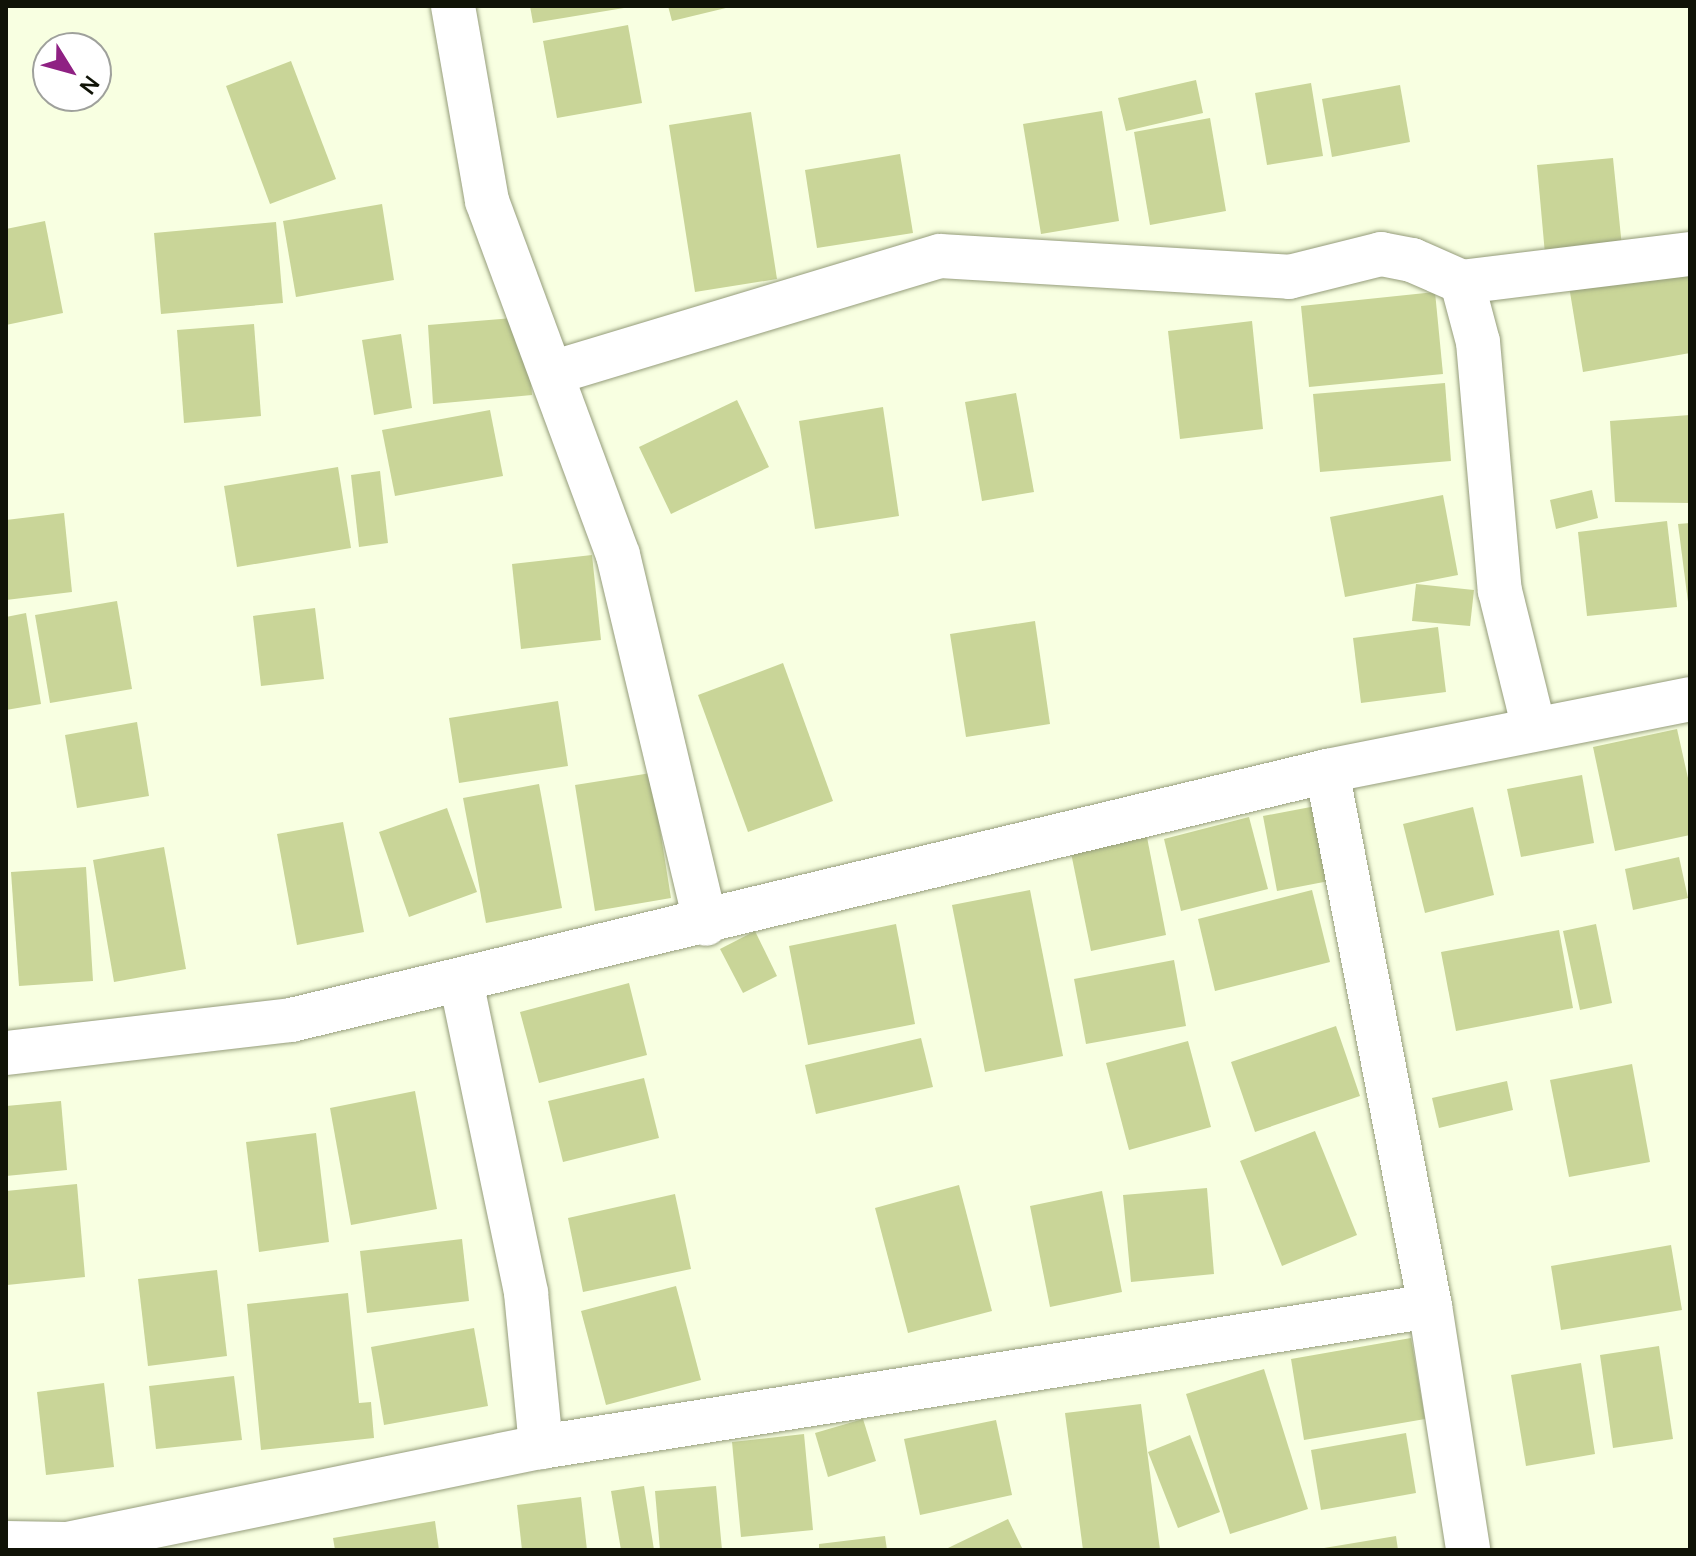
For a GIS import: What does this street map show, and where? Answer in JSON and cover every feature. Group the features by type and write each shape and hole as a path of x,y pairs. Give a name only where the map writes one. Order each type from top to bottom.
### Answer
{"street":[{"path":"453,6 487,201 618,555 706,924"},
{"path":"552,373 940,256 1289,277 1381,254 1462,282 1690,254"},
{"path":"1462,282 1478,342 1500,591 1534,728"},
{"path":"6,1053 291,1020 706,924 1327,771 1690,699"},
{"path":"1327,771 1430,1306 1468,1550"},
{"path":"461,981 526,1293 541,1447"},
{"path":"6,1543 67,1544 541,1447 1430,1306"}],"building":[{"path":"530,6 624,6 624,8 533,23"},
{"path":"668,6 730,6 730,7 672,21"},
{"path":"628,25 642,103 557,118 543,41"},
{"path":"291,61 336,179 270,204 226,86"},
{"path":"1196,80 1203,113 1126,131 1118,98"},
{"path":"1311,83 1323,156 1267,165 1255,93"},
{"path":"1400,85 1410,142 1332,157 1322,99"},
{"path":"1102,111 1119,221 1041,234 1023,124"},
{"path":"751,112 777,279 695,292 669,125"},
{"path":"1210,118 1226,211 1150,225 1134,132"},
{"path":"900,154 913,233 817,248 805,170"},
{"path":"1613,158 1622,247 1545,254 1537,165"},
{"path":"382,204 394,280 296,297 283,221"},
{"path":"45,221 63,313 6,325 6,229"},
{"path":"276,222 283,303 161,314 154,233"},
{"path":"1690,266 1690,353 1583,372 1569,286"},
{"path":"1435,292 1443,374 1309,387 1301,306"},
{"path":"526,317 532,395 433,404 428,325"},
{"path":"1252,321 1263,429 1180,439 1168,331"},
{"path":"254,324 261,416 184,423 177,330"},
{"path":"401,334 412,408 374,415 362,340"},
{"path":"1445,383 1451,461 1320,472 1313,394"},
{"path":"1016,393 1034,492 982,501 965,402"},
{"path":"737,400 769,467 671,514 639,447"},
{"path":"883,407 899,516 815,529 799,421"},
{"path":"490,410 503,476 395,496 382,430"},
{"path":"1690,415 1690,503 1615,502 1610,421"},
{"path":"338,467 351,548 237,567 224,486"},
{"path":"380,471 388,543 359,547 351,475"},
{"path":"1592,490 1598,518 1556,529 1550,500"},
{"path":"1443,495 1458,575 1345,597 1330,517"},
{"path":"64,513 72,592 6,600 6,520"},
{"path":"1667,521 1677,607 1587,616 1578,532"},
{"path":"1690,523 1690,602 1688,602 1678,524"},
{"path":"592,555 601,640 521,649 512,564"},
{"path":"1416,584 1474,590 1470,626 1412,621"},
{"path":"117,601 132,689 50,703 35,615"},
{"path":"315,608 324,679 261,686 253,616"},
{"path":"26,613 41,704 6,710 6,617"},
{"path":"1035,621 1050,724 966,737 950,634"},
{"path":"1438,627 1446,692 1361,703 1353,638"},
{"path":"783,663 833,801 748,832 698,695"},
{"path":"558,701 568,766 459,783 449,718"},
{"path":"137,722 149,796 77,808 65,735"},
{"path":"1677,729 1690,787 1690,835 1615,851 1593,747"},
{"path":"651,773 671,898 595,911 575,785"},
{"path":"1582,775 1594,843 1521,857 1507,789"},
{"path":"539,784 562,908 486,923 463,798"},
{"path":"1316,806 1329,881 1277,891 1263,816"},
{"path":"1473,807 1494,895 1425,913 1403,824"},
{"path":"447,808 477,892 409,917 379,832"},
{"path":"1249,817 1268,889 1181,911 1164,839"},
{"path":"343,822 364,932 297,945 277,834"},
{"path":"1146,832 1166,935 1091,951 1070,848"},
{"path":"164,847 186,969 114,982 93,860"},
{"path":"1679,857 1688,898 1633,910 1625,869"},
{"path":"86,867 93,981 19,986 11,872"},
{"path":"1030,890 1063,1056 985,1072 952,905"},
{"path":"1312,890 1330,962 1215,991 1198,919"},
{"path":"896,924 915,1024 808,1045 789,946"},
{"path":"1596,924 1612,1003 1580,1010 1563,931"},
{"path":"1559,930 1573,1008 1456,1031 1441,952"},
{"path":"755,931 777,976 743,993 720,949"},
{"path":"1174,960 1186,1026 1086,1044 1074,979"},
{"path":"629,983 647,1055 539,1083 520,1012"},
{"path":"1336,1026 1360,1096 1255,1132 1231,1062"},
{"path":"921,1038 933,1087 816,1114 805,1065"},
{"path":"1188,1041 1211,1127 1129,1150 1106,1063"},
{"path":"1632,1064 1650,1162 1569,1177 1550,1080"},
{"path":"644,1078 659,1138 563,1162 548,1101"},
{"path":"1507,1081 1513,1110 1439,1128 1432,1098"},
{"path":"415,1091 437,1209 351,1225 330,1108"},
{"path":"61,1101 67,1170 6,1176 6,1106"},
{"path":"1315,1131 1357,1235 1282,1266 1240,1161"},
{"path":"316,1133 329,1242 259,1252 246,1142"},
{"path":"77,1184 85,1277 7,1285 6,1191"},
{"path":"959,1185 992,1311 908,1333 875,1208"},
{"path":"1207,1188 1214,1274 1131,1282 1123,1195"},
{"path":"1102,1191 1122,1292 1050,1307 1030,1206"},
{"path":"675,1194 691,1269 583,1292 568,1218"},
{"path":"462,1239 469,1301 367,1313 360,1251"},
{"path":"1671,1245 1682,1310 1561,1330 1551,1266"},
{"path":"217,1270 227,1356 148,1366 138,1279"},
{"path":"676,1286 701,1380 606,1405 581,1311"},
{"path":"348,1293 359,1403 371,1402 374,1438 261,1450 247,1304"},
{"path":"474,1328 488,1406 384,1425 371,1347"},
{"path":"1411,1338 1425,1419 1304,1440 1291,1359"},
{"path":"1659,1346 1673,1439 1613,1448 1600,1355"},
{"path":"1581,1363 1595,1454 1526,1466 1511,1375"},
{"path":"1264,1369 1308,1509 1230,1534 1186,1394"},
{"path":"234,1376 242,1440 156,1449 149,1386"},
{"path":"104,1383 114,1467 46,1475 37,1392"},
{"path":"1141,1404 1160,1550 1083,1550 1065,1413"},
{"path":"863,1419 876,1461 828,1477 815,1433"},
{"path":"996,1420 1012,1495 920,1515 904,1439"},
{"path":"1406,1433 1416,1493 1321,1510 1311,1450"},
{"path":"804,1434 813,1530 741,1537 732,1442"},
{"path":"1190,1435 1220,1512 1178,1528 1148,1452"},
{"path":"644,1486 654,1550 621,1550 611,1491"},
{"path":"716,1486 722,1550 660,1550 655,1491"},
{"path":"581,1497 587,1550 522,1550 517,1505"},
{"path":"1008,1519 1023,1550 949,1550 948,1548"},
{"path":"435,1521 439,1550 335,1550 333,1538"},
{"path":"885,1536 887,1550 819,1550 819,1544"},
{"path":"1396,1536 1398,1550 1324,1550 1324,1548"}]}
